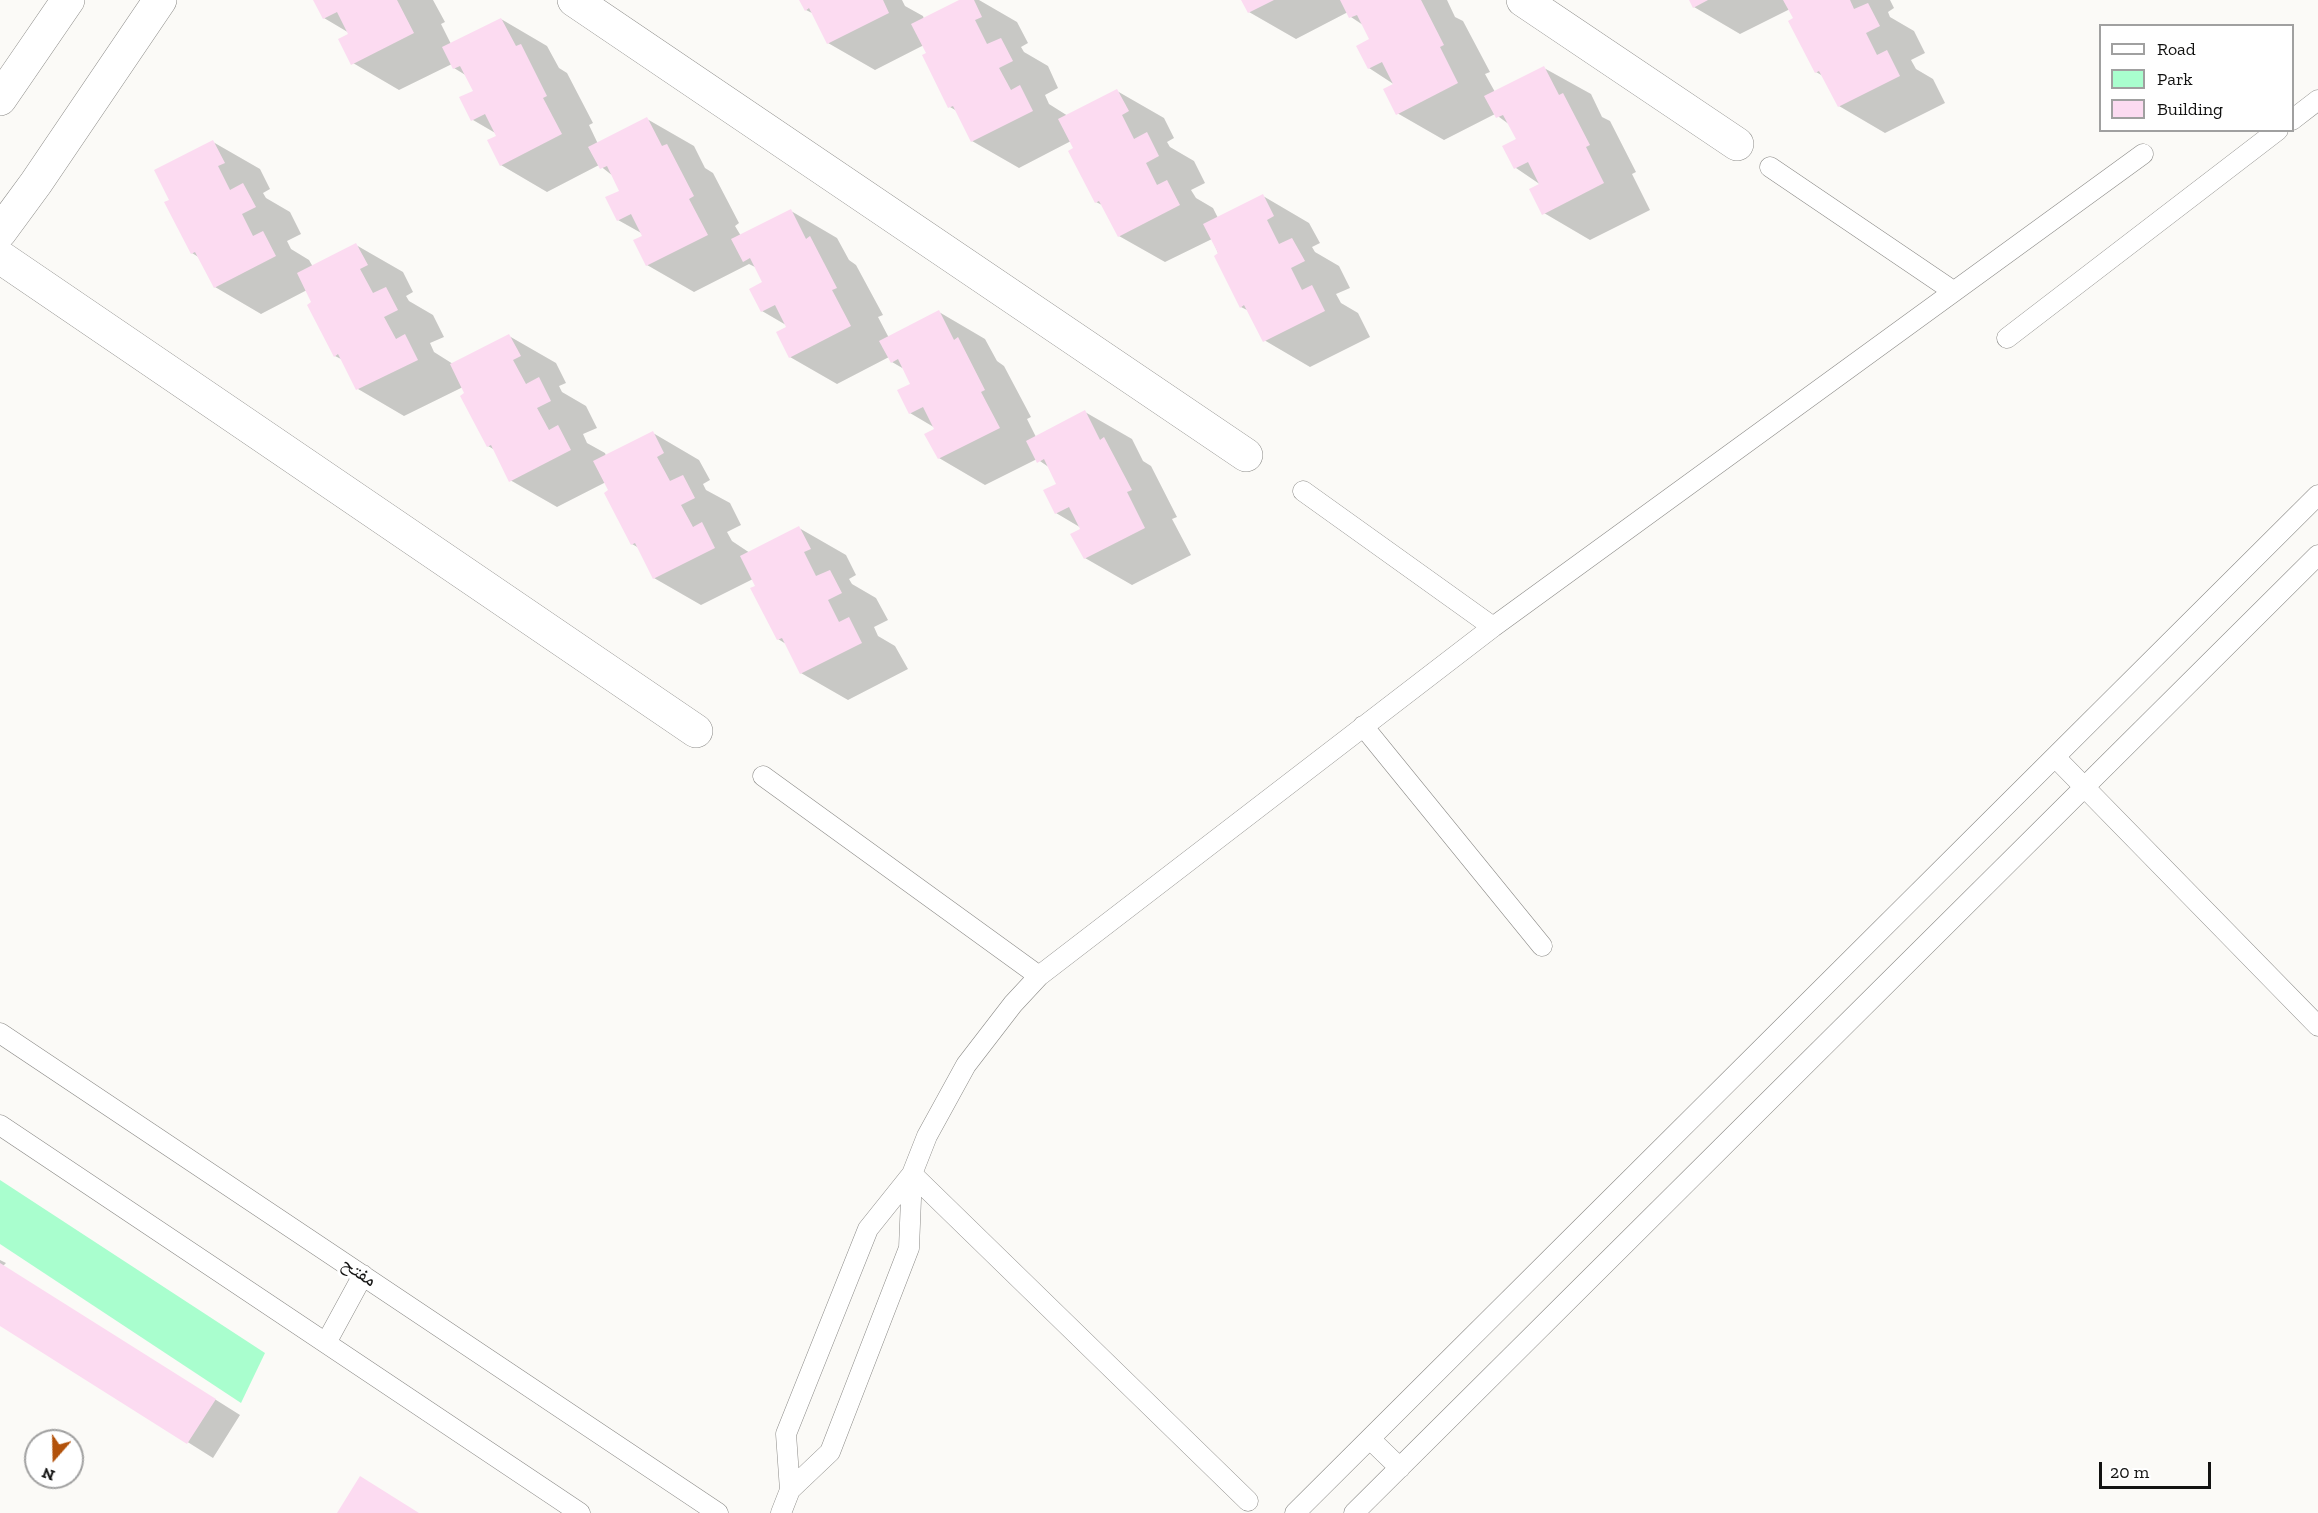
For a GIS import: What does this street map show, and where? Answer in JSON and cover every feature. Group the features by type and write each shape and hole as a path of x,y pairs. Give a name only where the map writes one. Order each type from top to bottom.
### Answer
{"street":[{"path":"0,99 68,0"},
{"path":"0,232 36,183 160,0"},
{"path":"574,0 1246,455"},
{"path":"1523,0 1737,144"},
{"path":"0,257 696,731"}],"lane":[{"path":"2294,118 2318,100"},
{"path":"2007,338 2275,132"},
{"path":"790,1490 786,1434 868,1229 912,1174 927,1136 966,1065 1012,1004 1039,976 1492,627 2144,154"},
{"path":"1770,167 1953,291"},
{"path":"1303,491 1492,627"},
{"path":"1295,1513 2318,495"},
{"path":"1354,1513 2318,555"},
{"path":"1364,726 1542,946"},
{"path":"2055,757 2318,1026"},
{"path":"763,776 1039,976"},
{"name":"مفتح","path":"0,1033 718,1513"},
{"path":"0,1125 580,1513"},
{"path":"781,1513 790,1490 830,1452 909,1248 912,1174"},
{"path":"912,1174 1248,1501"},
{"path":"326,1343 363,1275"},
{"path":"1370,1439 1400,1468"}],"green space":[{"path":"0,1180 265,1353 241,1403 0,1244"}],"building":[{"path":"313,0 397,0 414,33 351,65 338,39 348,34 337,12 323,19"},
{"path":"799,0 883,0 889,13 827,44 809,8 805,11"},
{"path":"959,0 974,0 982,17 975,20 987,44 1001,38 1013,61 999,68 1011,90 1020,85 1033,111 971,142 953,106 948,108 922,55 926,53 911,24"},
{"path":"1241,0 1274,0 1248,13"},
{"path":"1340,0 1421,0 1444,45 1440,47 1458,83 1396,115 1383,89 1393,84 1382,62 1368,69 1356,46 1369,39 1357,15 1349,18"},
{"path":"1689,0 1708,0 1693,8"},
{"path":"1783,0 1850,0 1854,9 1868,3 1880,26 1866,33 1877,55 1887,50 1900,76 1838,107 1819,71 1815,73 1788,21 1793,18"},
{"path":"501,18 516,46 521,44 547,96 543,98 562,134 500,166 487,140 496,136 485,114 471,121 459,97 473,91 460,66 453,69 442,47"},
{"path":"1544,66 1559,95 1563,93 1590,145 1586,147 1604,183 1542,215 1529,189 1539,184 1528,162 1514,169 1502,146 1516,139 1503,115 1496,118 1484,96"},
{"path":"1117,89 1129,111 1122,115 1134,139 1147,132 1159,156 1146,163 1157,185 1167,180 1180,205 1118,237 1099,201 1095,203 1068,151 1073,148 1058,119"},
{"path":"647,117 662,146 667,144 694,196 689,199 708,235 646,266 633,240 642,236 631,214 617,221 605,197 619,191 607,166 600,169 588,147"},
{"path":"213,140 225,163 218,166 230,190 243,183 256,207 242,214 253,236 263,231 276,256 214,288 195,252 191,254 164,202 169,200 154,170"},
{"path":"1263,194 1274,216 1267,220 1279,244 1292,238 1305,261 1291,268 1302,290 1312,285 1325,311 1263,342 1244,305 1240,308 1214,256 1218,253 1203,224"},
{"path":"791,209 806,239 810,236 837,288 832,290 851,326 789,358 776,332 786,327 775,305 761,312 749,289 762,282 750,258 743,262 731,239"},
{"path":"356,243 368,265 360,269 373,293 386,287 398,310 384,317 396,339 405,334 418,360 356,390 338,354 334,357 307,305 311,302 297,273"},
{"path":"939,310 954,340 958,337 985,390 981,392 1000,428 938,459 924,434 934,429 923,407 909,414 897,390 910,384 898,359 891,363 879,341"},
{"path":"509,334 521,356 513,360 526,384 539,377 551,401 537,408 549,430 558,425 571,450 509,482 491,445 487,447 460,396 464,393 450,364"},
{"path":"1085,410 1100,440 1104,437 1132,490 1127,492 1145,528 1084,559 1070,534 1080,529 1069,507 1055,514 1043,490 1056,484 1044,459 1037,463 1026,441"},
{"path":"653,431 664,453 657,457 670,481 683,475 695,498 681,505 693,527 702,522 715,548 653,579 635,543 631,545 604,493 608,490 593,461"},
{"path":"799,526 811,549 804,552 816,576 830,570 842,593 828,600 839,622 849,617 862,643 800,674 782,638 777,640 750,588 755,586 740,556"},
{"path":"0,1263 216,1399 187,1444 0,1326"},
{"path":"360,1476 419,1513 337,1513"}]}
